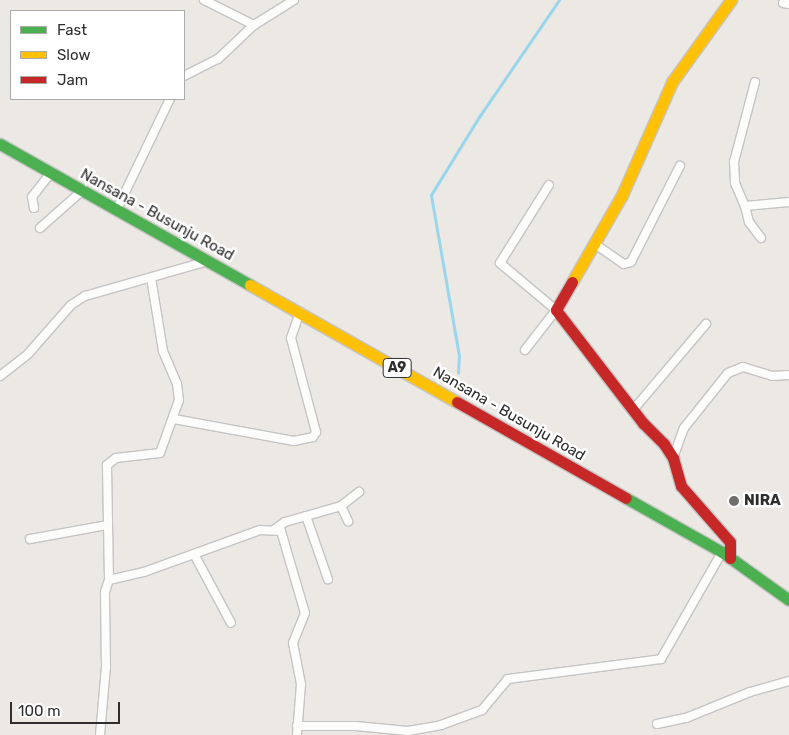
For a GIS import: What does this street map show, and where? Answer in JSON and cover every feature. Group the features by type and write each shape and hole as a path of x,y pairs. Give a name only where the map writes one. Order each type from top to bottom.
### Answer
{"main road":[{"path":"726,555 730,542 681,486 673,458 633,410 556,310 595,244 634,170 672,82 731,0"},
{"name":"Nansana - Busunju Road","path":"1,147 83,190 300,312 726,555 789,600"}],"street":[{"path":"204,0 254,25"},
{"path":"185,75 218,59 254,25 294,0"},
{"path":"755,82 733,173 739,198 745,206 749,222 761,238"},
{"path":"117,210 170,100"},
{"path":"595,244 624,264 631,262 680,166"},
{"path":"34,208 32,197 51,173"},
{"path":"525,350 556,310 500,263 549,185"},
{"path":"40,228 83,190"},
{"path":"745,206 789,202"},
{"path":"0,376 28,354 71,305 106,289 208,261"},
{"path":"100,735 106,667 106,592 109,580 106,476 110,460 157,455 163,449 179,400 177,384 163,351 151,278"},
{"path":"174,419 294,442 313,437 316,432 291,338 300,312"},
{"path":"633,410 706,324"},
{"path":"673,458 680,433 728,374 744,367 772,376 789,375"},
{"path":"109,580 257,532 275,529 306,516 341,506 359,492"},
{"path":"341,506 348,521"},
{"path":"306,516 328,579"},
{"path":"30,539 106,525"},
{"path":"275,529 284,537 305,613 293,644 301,684 297,735"},
{"path":"194,554 231,623"},
{"path":"297,726 356,726 408,731 441,724 482,710 508,679 661,659 726,555"},
{"path":"657,724 686,718 750,692 789,681"}],"waterway":[{"path":"458,373 459,356 431,195 479,117 559,0"}],"traffic: fast":[{"path":"0,144 250,285"},
{"path":"626,498 722,552 789,600"}],"traffic: slow":[{"path":"572,282 622,195 672,82 731,0"},
{"path":"250,285 457,402"}],"traffic: jam":[{"path":"572,282 556,310 643,423 664,444 673,458 681,486 730,542 730,558"},
{"path":"457,402 626,498"}],"place":[{"name":"NIRA","path":"734,501"}]}
